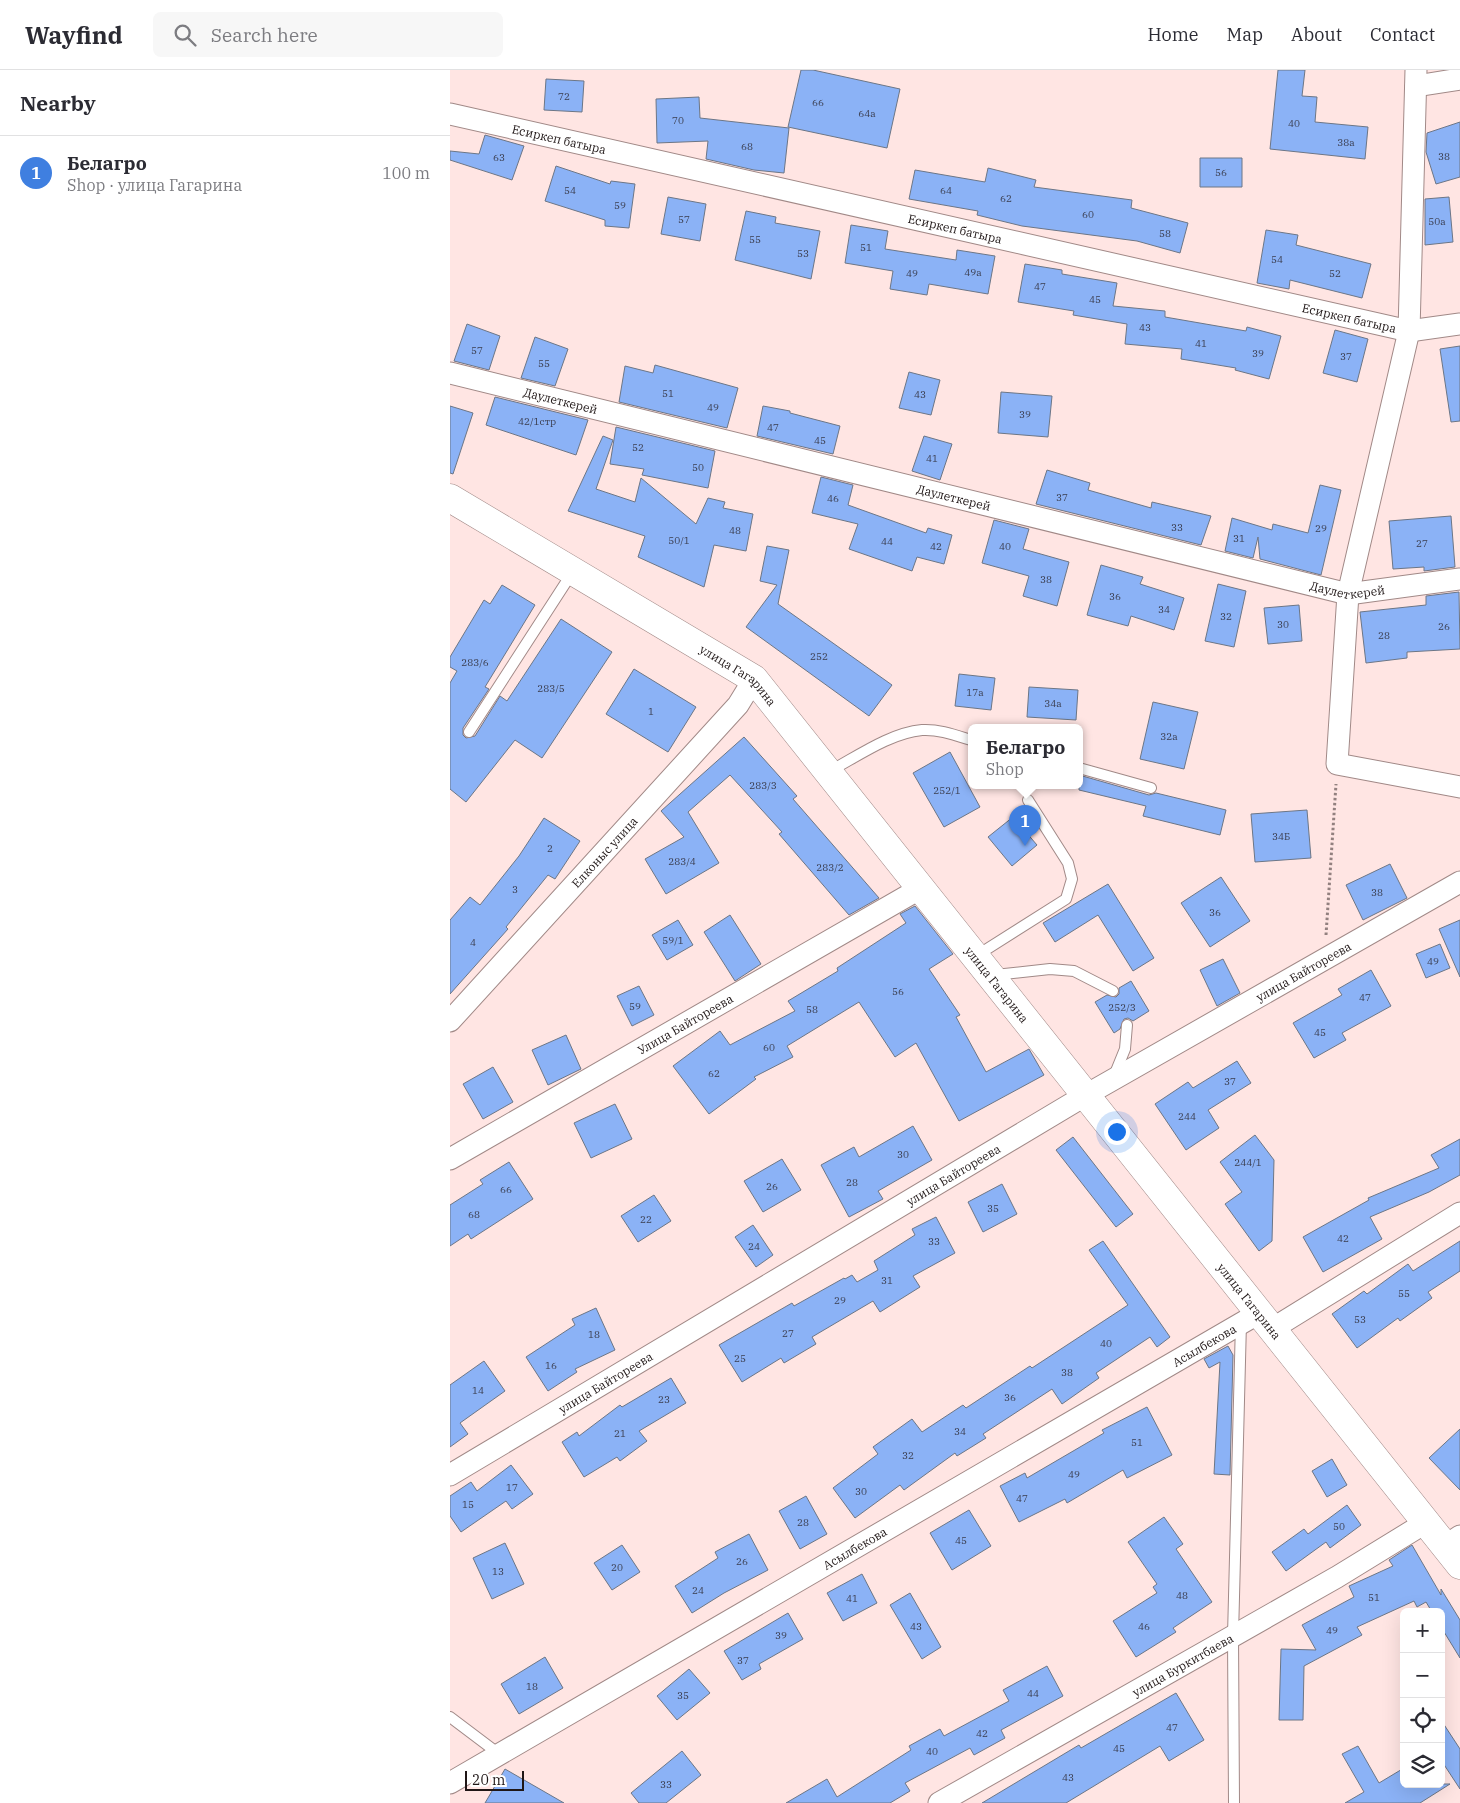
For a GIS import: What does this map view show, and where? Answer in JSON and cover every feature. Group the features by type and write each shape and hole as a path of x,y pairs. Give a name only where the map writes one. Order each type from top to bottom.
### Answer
{"main road":[{"name":"улица Гагарина","path":"450,498 754,679 1086,1095 1258,1321 1425,1523 1455,1549"}],"street":[{"path":"1460,79 1416,78 1409,331 1348,594 1338,764 1460,787"},
{"name":"Есиркеп батыра","path":"450,114 1409,331 1460,324"},
{"name":"Даулеткерей","path":"450,373 1348,594 1460,579"},
{"name":"Елконыс улица","path":"450,1021 738,705 754,679"},
{"name":"улица Байтореева","path":"450,1475 1086,1095 1460,882"},
{"name":"Улица Байтореева","path":"450,1159 921,888"},
{"name":"Асылбекова","path":"450,1783 1258,1321 1460,1213"},
{"name":"улица Буркитбаева","path":"939,1803 1233,1636 1425,1523"}],"lane":[{"path":"469,732 573,572"},
{"path":"828,772 896,736 921,730 939,731 968,739"},
{"path":"1083,769 1151,788"},
{"path":"983,966 1066,899 1072,879 1068,863 1028,800"},
{"path":"983,966 1074,971 1113,991"},
{"path":"1113,1080 1125,1049 1127,1025"},
{"path":"1234,1803 1233,1636 1258,1321"},
{"path":"450,1717 499,1754"}],"path":[{"path":"1325,960 1338,764"}],"building":[{"path":"801,70 813,70 900,89 887,148 788,127"},
{"path":"1278,70 1305,70 1302,96 1317,97 1315,122 1368,127 1365,159 1270,149"},
{"path":"546,79 584,81 582,112 544,110"},
{"path":"699,97 700,118 789,128 784,173 754,170 706,159 708,141 657,143 656,99"},
{"path":"1460,122 1460,177 1436,184 1426,152 1427,133"},
{"path":"485,135 524,146 512,180 450,160 450,151 479,154"},
{"path":"1200,158 1242,158 1242,187 1200,187"},
{"path":"556,166 610,184 611,181 635,184 629,228 605,226 605,220 545,201"},
{"path":"988,168 1036,180 1034,187 1132,200 1131,208 1188,223 1180,253 1137,241 1022,226 977,215 978,211 909,199 915,170 985,182"},
{"path":"668,197 706,204 700,241 661,234"},
{"path":"1449,197 1453,242 1425,245 1425,199"},
{"path":"746,211 776,217 775,223 820,231 811,279 735,260"},
{"path":"851,225 888,231 885,249 956,260 957,250 995,256 988,294 929,284 927,295 890,289 893,271 845,263"},
{"path":"1266,230 1298,235 1296,245 1371,264 1362,298 1290,280 1289,289 1257,283"},
{"path":"1025,264 1062,270 1062,274 1117,283 1113,306 1165,311 1165,317 1246,331 1247,327 1281,336 1269,379 1235,370 1236,368 1181,359 1182,349 1125,344 1127,324 1073,315 1074,311 1018,302"},
{"path":"467,324 500,336 489,370 454,361"},
{"path":"1335,330 1368,339 1357,382 1323,373"},
{"path":"535,337 568,349 555,386 521,378"},
{"path":"1460,346 1460,421 1451,422 1440,349"},
{"path":"655,365 738,388 727,428 619,402 625,366 653,373"},
{"path":"909,372 940,380 931,415 899,408"},
{"path":"1001,392 1052,396 1048,437 998,433"},
{"path":"495,397 588,420 576,455 486,425"},
{"path":"450,406 473,413 453,474 450,473"},
{"path":"763,406 790,411 790,413 840,426 833,454 757,436"},
{"path":"616,427 715,451 708,488 642,475 644,469 610,464"},
{"path":"603,436 613,440 596,489 635,502 641,478 696,524 708,498 725,502 723,508 753,514 746,551 714,545 704,587 638,557 645,536 568,511"},
{"path":"924,436 952,444 940,480 912,471"},
{"path":"1047,470 1090,483 1088,490 1151,508 1152,502 1211,516 1201,545 1036,504"},
{"path":"821,477 853,485 848,505 926,533 928,528 952,535 944,564 917,557 912,571 849,549 858,524 812,513"},
{"path":"1320,485 1341,490 1321,575 1260,559 1258,537 1253,558 1225,551 1232,518 1272,530 1273,524 1308,533"},
{"path":"1451,516 1455,567 1424,571 1424,567 1393,569 1389,521"},
{"path":"994,520 1029,529 1023,549 1069,562 1057,606 1023,596 1029,576 982,563"},
{"path":"767,546 789,550 778,604 892,685 869,716 746,627 777,585 760,581"},
{"path":"1101,565 1143,577 1140,584 1184,598 1174,630 1131,616 1128,626 1087,615"},
{"path":"1218,584 1246,591 1234,647 1205,641"},
{"path":"502,585 535,605 485,687 489,689 463,728 463,735 466,738 475,736 500,696 507,701 561,619 612,652 542,758 515,740 466,802 450,789 450,683 457,671 450,667 450,657 484,600 490,604"},
{"path":"1459,592 1460,649 1407,652 1407,658 1366,663 1360,612 1426,605 1426,596"},
{"path":"1299,605 1302,641 1268,644 1264,608"},
{"path":"634,669 696,707 668,752 606,714"},
{"path":"959,674 995,678 991,710 955,706"},
{"path":"1029,687 1078,690 1076,720 1027,717"},
{"path":"1153,702 1198,712 1184,769 1140,759"},
{"path":"744,737 797,796 793,799 879,898 849,915 779,834 782,832 730,775 688,812 719,863 666,894 645,859 684,837 661,811"},
{"path":"950,752 968,785 968,789 970,789 980,807 944,827 913,773"},
{"path":"1083,776 1149,795 1156,793 1226,810 1220,835 1143,816 1146,806 1079,790 1083,789"},
{"path":"1307,810 1311,858 1255,862 1251,814"},
{"path":"1013,817 1037,845 1012,866 988,837"},
{"path":"544,818 580,841 555,879 548,875 506,927 508,929 450,994 450,920 470,897 480,905 519,856"},
{"path":"1390,864 1407,898 1363,920 1346,885"},
{"path":"1221,877 1250,921 1210,947 1181,903"},
{"path":"1108,884 1154,958 1133,971 1098,915 1055,942 1043,923"},
{"path":"915,906 953,954 929,969 960,1015 956,1017 986,1072 1029,1049 1044,1075 959,1121 916,1043 895,1057 859,1002 787,1046 793,1057 754,1077 756,1079 709,1114 673,1066 720,1031 730,1045 795,1011 788,1001 838,971 837,968 906,923 900,914"},
{"path":"730,915 761,964 735,981 704,932"},
{"path":"678,920 693,945 667,960 652,935"},
{"path":"1460,920 1460,977 1439,929"},
{"path":"1440,944 1450,968 1426,978 1416,954"},
{"path":"1223,959 1240,993 1217,1006 1200,970"},
{"path":"1371,970 1391,1006 1342,1033 1346,1040 1314,1058 1293,1023 1342,995 1338,989"},
{"path":"1131,981 1149,1011 1133,1021 1128,1018 1124,1019 1120,1029 1114,1033 1095,1002 1107,995 1116,997 1119,994 1119,988"},
{"path":"639,986 654,1015 632,1026 617,996"},
{"path":"566,1035 581,1069 548,1085 532,1050"},
{"path":"1237,1061 1251,1083 1208,1110 1219,1128 1186,1150 1155,1104 1188,1082 1193,1088"},
{"path":"493,1067 513,1102 483,1119 463,1084"},
{"path":"615,1104 632,1139 591,1158 574,1123"},
{"path":"913,1126 932,1160 878,1191 883,1199 849,1217 821,1165 854,1147 859,1157"},
{"path":"1255,1135 1274,1160 1272,1241 1259,1251 1225,1204 1242,1192 1220,1162"},
{"path":"1073,1137 1133,1214 1116,1227 1056,1150"},
{"path":"1460,1139 1460,1175 1429,1192 1370,1217 1382,1239 1323,1272 1303,1237 1369,1200 1368,1198 1439,1168 1431,1155"},
{"path":"782,1159 801,1190 763,1212 744,1181"},
{"path":"509,1162 533,1199 471,1239 468,1234 450,1246 450,1205 483,1184 480,1180"},
{"path":"1002,1184 1017,1214 983,1232 968,1202"},
{"path":"654,1195 671,1221 638,1242 621,1216"},
{"path":"936,1217 955,1253 913,1276 920,1287 880,1312 873,1301 812,1337 816,1344 784,1363 781,1358 742,1382 719,1345 792,1303 794,1306 844,1278 852,1275 857,1282 878,1270 874,1261 915,1235 912,1229"},
{"path":"753,1225 773,1255 756,1267 735,1237"},
{"path":"1103,1241 1170,1337 1157,1347 1150,1337 1096,1373 1099,1378 1062,1404 1052,1389 983,1434 986,1438 957,1456 955,1453 904,1490 900,1485 855,1518 833,1488 878,1454 873,1447 912,1419 922,1432 963,1405 966,1408 1030,1366 1032,1368 1128,1305 1089,1250"},
{"path":"1460,1241 1460,1271 1428,1292 1432,1298 1400,1321 1398,1318 1357,1348 1332,1314 1364,1291 1367,1294 1408,1264 1413,1271"},
{"path":"596,1308 615,1350 575,1369 577,1372 548,1391 526,1357 575,1325 572,1319"},
{"path":"1228,1346 1233,1355 1230,1475 1214,1474 1220,1362 1209,1368 1204,1359"},
{"path":"484,1361 505,1391 460,1423 468,1434 450,1447 450,1385"},
{"path":"671,1378 686,1403 639,1431 647,1441 620,1461 617,1457 584,1477 562,1442 577,1432 579,1436 620,1405 622,1407"},
{"path":"1147,1407 1172,1455 1127,1478 1123,1470 1067,1503 1065,1499 1019,1522 1000,1486 1025,1473 1027,1478 1104,1433 1102,1430"},
{"path":"1460,1429 1460,1490 1429,1458"},
{"path":"1332,1459 1347,1485 1327,1497 1312,1471"},
{"path":"511,1465 533,1494 512,1509 506,1501 461,1532 450,1516 450,1496 471,1482 477,1491"},
{"path":"806,1496 827,1534 800,1549 779,1511"},
{"path":"1347,1505 1361,1525 1330,1548 1326,1542 1286,1571 1272,1552 1304,1529 1308,1534"},
{"path":"969,1510 991,1546 952,1570 930,1533"},
{"path":"1164,1517 1183,1544 1176,1549 1212,1602 1173,1628 1176,1632 1136,1657 1113,1621 1157,1593 1153,1587 1157,1584 1128,1542"},
{"path":"749,1534 768,1570 724,1593 692,1613 675,1586 718,1558 715,1552"},
{"path":"505,1543 524,1584 492,1599 473,1558"},
{"path":"622,1545 640,1572 612,1590 594,1563"},
{"path":"1412,1545 1441,1595 1441,1589 1460,1620 1460,1658 1445,1634 1445,1608 1430,1608 1426,1602 1417,1607 1414,1601 1357,1627 1362,1635 1304,1666 1303,1720 1279,1720 1281,1649 1316,1650 1302,1625 1354,1597 1349,1586 1393,1566 1389,1560"},
{"path":"862,1574 877,1603 843,1621 827,1593"},
{"path":"910,1593 941,1647 922,1659 890,1605"},
{"path":"788,1613 803,1639 759,1664 761,1669 742,1680 724,1651"},
{"path":"545,1657 563,1688 519,1714 501,1684"},
{"path":"1047,1666 1063,1696 1001,1730 1005,1738 974,1755 970,1748 905,1783 910,1791 890,1803 786,1803 827,1779 837,1797 911,1750 909,1746 940,1729 944,1736 1009,1701 1003,1690"},
{"path":"689,1669 710,1693 677,1720 657,1696"},
{"path":"1176,1693 1204,1740 1169,1761 1160,1746 1066,1803 982,1803 1079,1745 1081,1748"},
{"path":"1445,1726 1460,1749 1460,1789 1445,1766"},
{"path":"1358,1746 1379,1783 1400,1770 1400,1788 1444,1788 1420,1803 1345,1803 1364,1792 1342,1754"},
{"path":"682,1751 701,1775 666,1803 639,1803 631,1793"},
{"path":"505,1769 564,1803 485,1803"}],"place":[{"name":"Белагро","path":"1025,846"}]}
